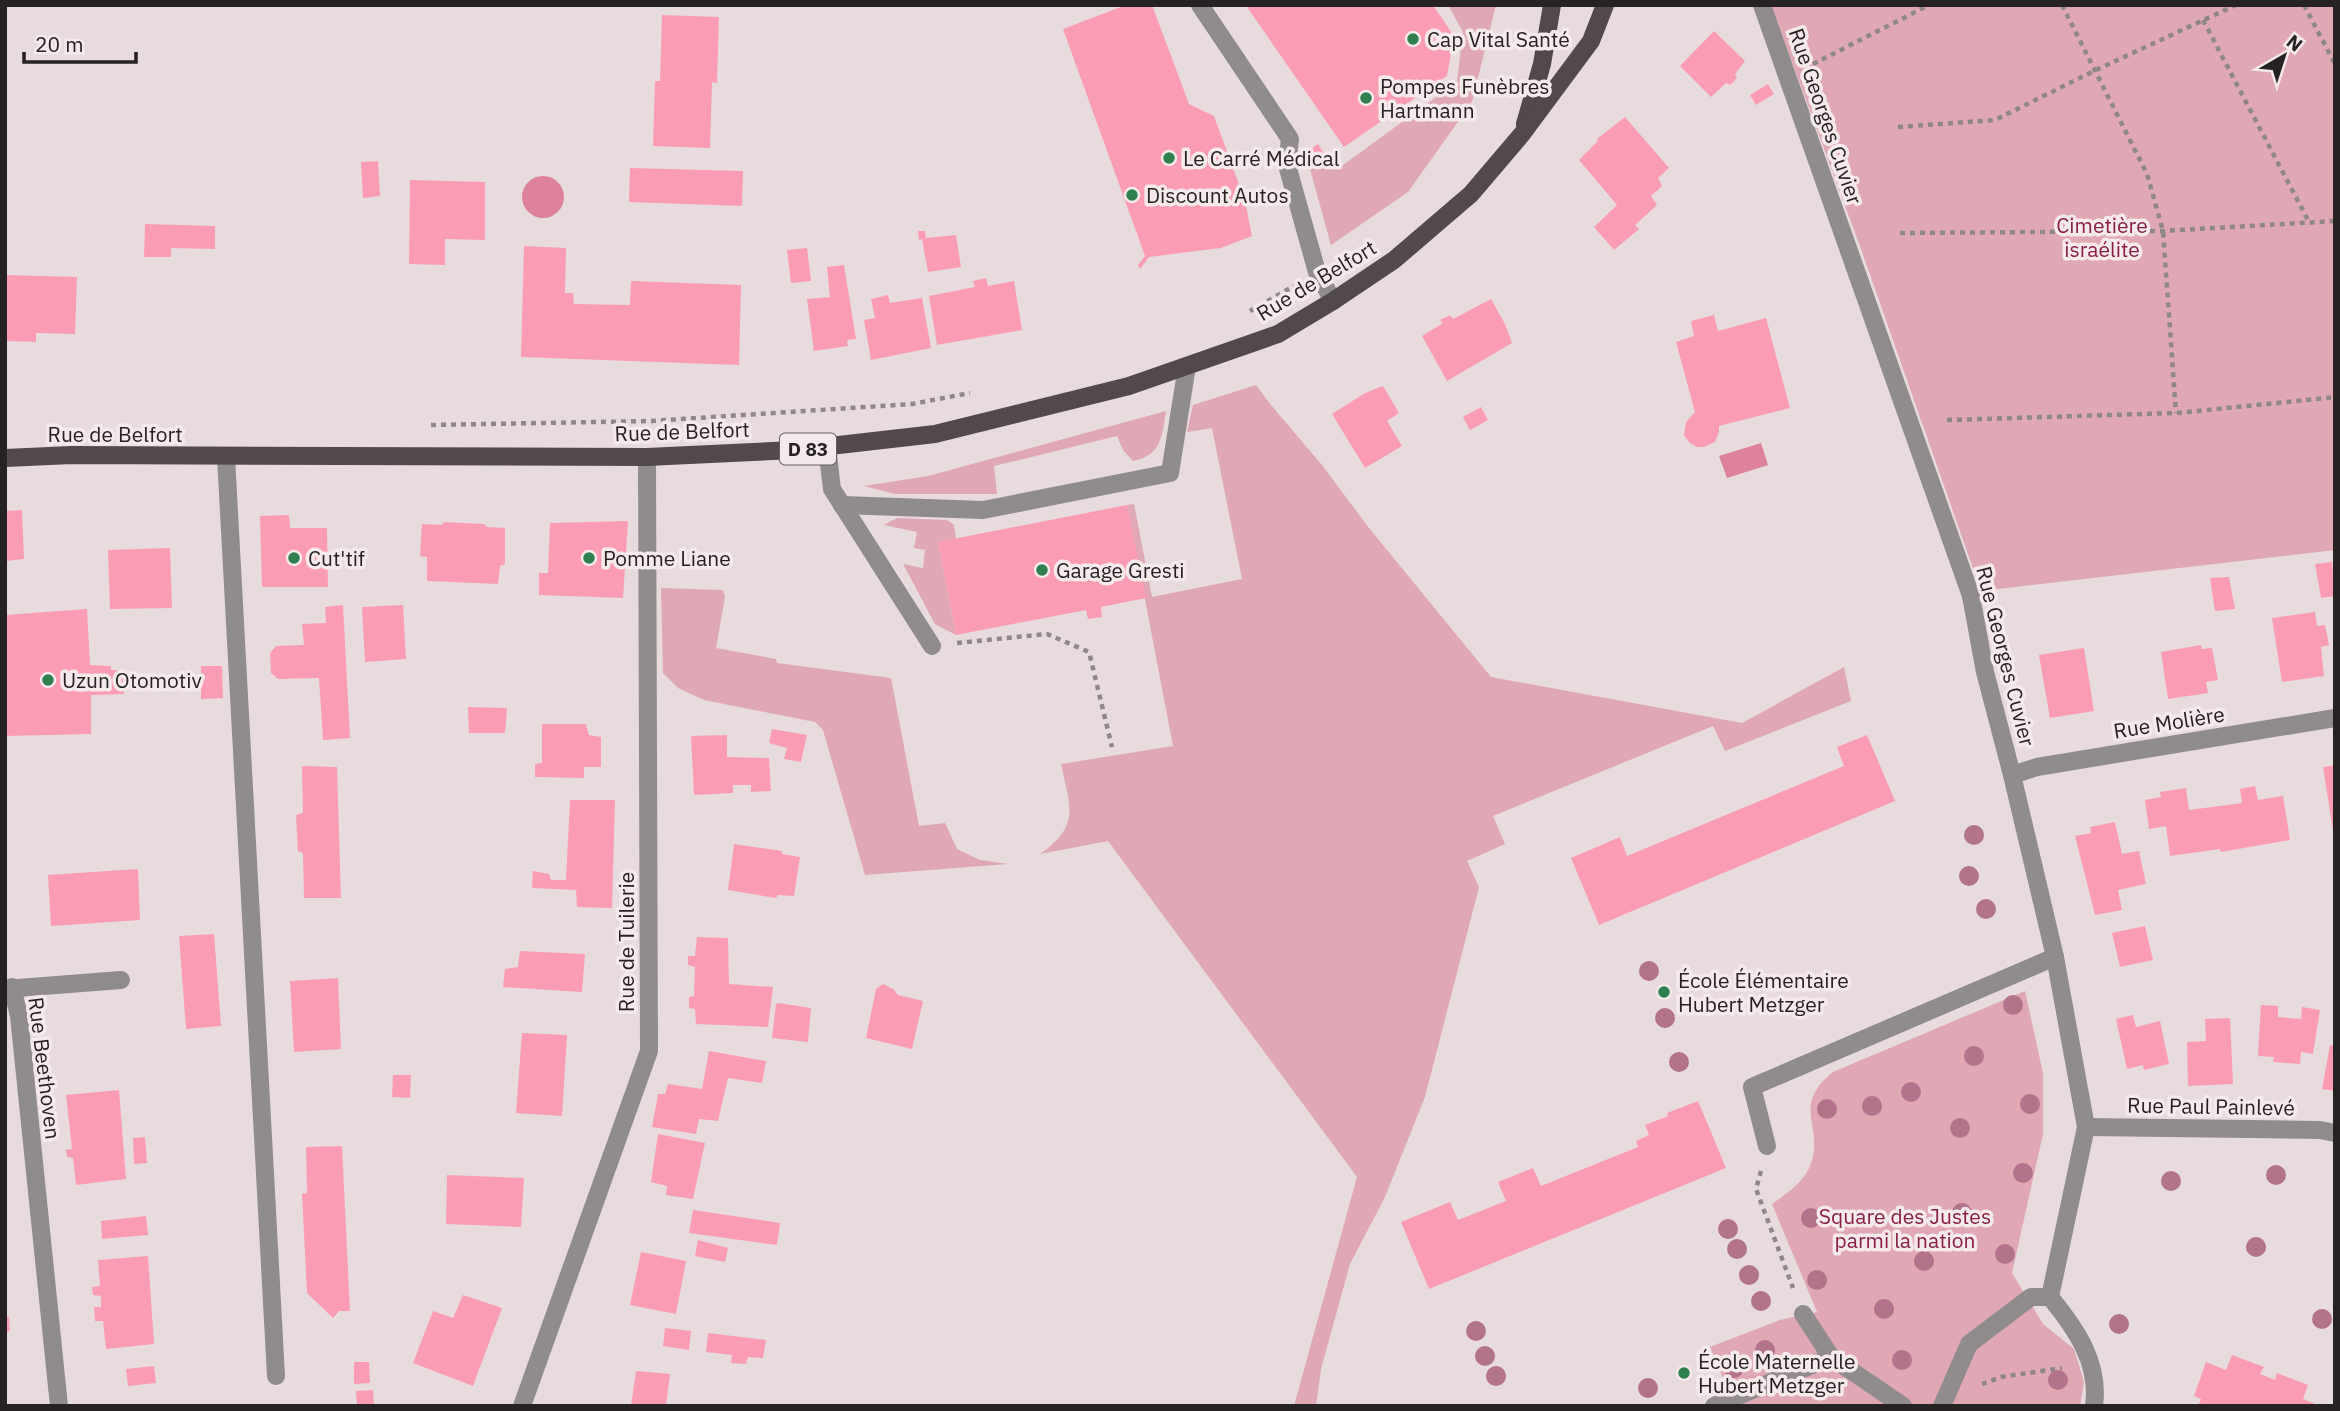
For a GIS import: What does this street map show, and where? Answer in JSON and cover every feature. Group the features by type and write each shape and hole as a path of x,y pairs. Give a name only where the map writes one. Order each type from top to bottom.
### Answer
{"main road":[{"name":"D 83","path":"1522,134 1542,64 1552,5"},
{"name":"D 83","path":"1522,134 1591,41 1605,5"},
{"name":"Rue de Belfort","path":"5,458 72,455 647,457 795,450 935,434 1129,386 1278,334 1394,260 1471,194 1522,134"}],"street":[{"path":"1200,5 1290,139 1287,164 1317,272 1333,301"},
{"name":"Rue Georges Cuvier","path":"1762,5 1971,596 1985,672 2055,957 2086,1127 2050,1297"},
{"path":"842,505 983,510 1170,473 1187,366"},
{"path":"827,447 832,489 932,646"},
{"path":"226,457 276,1376"},
{"name":"Rue de Tuilerie","path":"522,1406 649,1051 647,457"},
{"name":"Rue Molière","path":"2012,775 2037,767 2335,718"},
{"path":"1767,1146 1752,1087 2055,957"},
{"path":"8,988 121,980"},
{"name":"Rue Beethoven","path":"8,988 19,1016 58,1406"},
{"name":"Rue Paul Painlevé","path":"2086,1127 2320,1130 2335,1133"},
{"path":"1944,1401 1969,1344 2031,1297 2050,1297 2071,1322 2088,1352 2096,1395 2094,1406"},
{"path":"1803,1314 1831,1357 1903,1406"},
{"path":"1714,1406 1831,1357"}],"path":[{"path":"1813,64 1929,5"},
{"path":"2062,5 2147,174 2163,231 2176,413"},
{"path":"1898,127 1995,120 2236,5"},
{"path":"2304,5 2335,64"},
{"path":"2203,20 2310,224"},
{"path":"1900,233 2163,231 2335,221"},
{"path":"1242,314 1317,272"},
{"path":"427,425 651,421 912,404 980,391"},
{"path":"1947,419 2176,413 2335,397"},
{"path":"932,646 1047,634 1088,652 1112,747"},
{"path":"1767,1146 1756,1189 1796,1296"},
{"path":"1944,1401 2001,1377 2091,1364"}],"green space":[{"path":"1448,5 1496,5 1472,102 1408,192 1331,245 1310,169 1330,155 1339,168 1457,82 1463,32"},
{"name":"Cimetière israélite","path":"1771,5 2335,5 2335,550 1981,591 1861,249"},
{"path":"1256,385 1491,677 1742,723 1844,667 1851,701 1725,751 1713,726 1493,816 1505,844 1467,861 1479,887 1425,1097 1385,1197 1350,1264 1321,1369 1316,1406 1294,1406 1357,1177 1108,841 1040,854 1062,834 1067,824 1069,804 1061,764 1173,746 1127,505 1134,504 1152,597 1242,579 1212,428 1187,432 1193,405"},
{"path":"1166,411 1159,443 1150,454 1133,461 1123,450 1117,436 994,466 997,494 895,494 864,486 928,476"},
{"path":"897,518 947,520 954,525 956,539 938,542 956,635 935,624 903,564 923,568 925,550 914,548 917,532 884,525"},
{"path":"661,588 723,590 725,597 716,648 776,659 777,663 891,678 919,826 945,823 957,849 980,860 1008,864 865,875 823,730 815,722 704,700 678,688 663,673"},
{"name":"Square des Justes parmi la nation","path":"2025,991 2043,1073 2043,1134 2012,1273 2043,1324 2074,1349 2084,1382 2080,1406 1735,1406 1710,1347 1780,1320 1817,1312 1772,1204 1799,1182 1810,1166 1814,1152 1811,1107 1813,1096 1820,1085 1833,1072"}],"shaded area":[{"path":"543,176 557,183 564,197 557,211 543,218 529,211 522,197 529,183"},
{"path":"1761,443 1768,465 1727,478 1719,456"}],"building":[{"name":"Le Carré Médical","path":"1126,5 1152,5 1189,104 1214,116 1245,201 1252,236 1221,248 1149,257 1140,269 1138,265 1145,256 1063,29"},
{"path":"1433,5 1454,36 1447,76 1344,147 1247,7"},
{"path":"662,15 719,17 717,83 712,82 710,148 653,146 655,81 660,81"},
{"path":"1714,31 1745,61 1735,74 1737,78 1730,85 1726,83 1711,97 1680,66"},
{"path":"1768,84 1774,94 1756,105 1750,95"},
{"path":"1625,117 1669,168 1658,178 1662,186 1651,196 1657,205 1635,225 1639,229 1614,250 1594,227 1617,205 1579,160 1597,139"},
{"path":"1318,144 1325,155 1310,165 1302,156"},
{"path":"378,161 380,196 363,198 361,162"},
{"path":"630,168 743,171 742,206 629,202"},
{"path":"410,180 485,182 485,240 445,239 445,265 409,264"},
{"path":"145,224 215,226 215,249 171,248 171,257 144,257"},
{"path":"918,231 925,231 926,238 956,235 961,267 928,272"},
{"path":"524,246 566,248 565,293 573,293 574,304 630,305 631,281 741,285 739,365 521,357"},
{"path":"807,248 811,281 791,283 787,250"},
{"path":"844,265 856,339 847,340 848,346 814,351 807,299 830,297 827,267"},
{"path":"5,275 77,277 75,334 36,333 36,342 5,341"},
{"path":"986,278 988,286 1014,281 1022,330 937,345 929,296 975,287 973,281"},
{"path":"888,295 890,303 922,298 931,348 871,360 864,320 875,318 871,299"},
{"path":"1491,299 1512,343 1447,381 1422,336 1443,323 1440,320 1450,315 1453,319"},
{"path":"1714,315 1718,331 1766,318 1790,408 1719,426 1715,442 1697,447 1684,435 1686,422 1695,412 1676,342 1694,336 1691,321"},
{"path":"1383,386 1399,413 1387,421 1402,446 1365,468 1332,414 1365,393"},
{"path":"1481,407 1488,420 1470,430 1463,417"},
{"name":"Garage Gresti","path":"1127,505 1146,598 1101,607 1102,617 1088,619 1086,610 956,635 938,542"},
{"path":"22,510 24,559 5,561 5,511"},
{"name":"Cut'tif","path":"289,515 290,528 327,528 328,587 262,587 260,516"},
{"path":"628,521 623,598 539,595 539,573 548,573 550,523"},
{"path":"444,522 505,528 505,564 500,566 498,584 427,581 427,557 420,556 422,524 442,525"},
{"path":"170,548 172,608 110,609 108,550"},
{"path":"2332,562 2335,596 2321,598 2315,564"},
{"path":"2229,577 2235,609 2215,611 2210,578"},
{"path":"343,605 350,738 323,740 319,678 278,679 271,673 270,653 276,646 304,645 302,624 326,623 325,607"},
{"path":"403,605 406,659 365,662 362,607"},
{"name":"Uzun Otomotiv","path":"87,609 90,665 124,670 124,694 91,695 91,734 5,736 5,615"},
{"path":"2315,612 2317,626 2325,625 2329,645 2321,647 2324,676 2282,682 2272,618"},
{"path":"2201,645 2202,649 2212,648 2218,680 2206,682 2208,693 2168,699 2161,652"},
{"path":"2084,648 2094,711 2050,718 2039,655"},
{"path":"201,666 222,666 223,698 201,699"},
{"path":"468,707 507,708 505,733 469,733"},
{"path":"542,724 586,724 589,735 601,737 601,767 584,767 584,778 535,777 535,764 542,763"},
{"path":"772,729 807,735 801,762 784,759 787,748 769,743"},
{"path":"727,735 727,757 769,758 771,791 751,792 751,785 733,785 733,793 694,795 691,736"},
{"path":"1867,735 1895,801 1599,925 1571,858 1620,837 1627,856 1844,766 1837,747"},
{"path":"2335,765 2335,831 2333,831 2323,767"},
{"path":"302,766 337,767 341,898 304,898 303,853 298,851 296,815 303,813"},
{"path":"2255,786 2258,800 2283,796 2290,840 2221,852 2220,849 2170,856 2166,826 2149,829 2145,800 2161,797 2160,792 2186,788 2189,810 2242,803 2240,789"},
{"path":"570,800 615,800 612,908 577,907 576,890 532,888 533,871 549,874 551,880 566,880"},
{"path":"2115,822 2122,854 2139,851 2146,884 2118,890 2122,910 2095,915 2075,836 2091,833 2090,827"},
{"path":"734,844 782,851 782,854 800,857 794,896 778,895 776,898 728,890"},
{"path":"138,869 140,920 51,926 48,875"},
{"path":"2145,926 2153,960 2120,967 2112,933"},
{"path":"214,934 221,1026 186,1029 179,936"},
{"path":"697,937 728,938 729,984 773,987 768,1027 696,1024 695,1009 689,1008 689,997 694,996 695,967 688,965 688,956 695,956"},
{"path":"520,951 585,954 582,992 503,987 505,969 518,967"},
{"path":"338,978 341,1049 294,1052 290,981"},
{"path":"883,984 898,995 923,1001 912,1049 866,1038 876,989"},
{"path":"778,1003 811,1008 808,1042 772,1038"},
{"path":"2261,1005 2278,1006 2278,1017 2301,1019 2302,1007 2320,1010 2313,1054 2301,1052 2300,1064 2273,1062 2274,1057 2258,1056"},
{"path":"2133,1015 2136,1027 2160,1021 2169,1064 2144,1070 2143,1065 2127,1069 2116,1019"},
{"path":"2230,1018 2233,1084 2188,1086 2187,1042 2206,1041 2205,1019"},
{"path":"522,1033 567,1035 562,1116 516,1113"},
{"path":"2330,1045 2335,1046 2335,1091 2322,1089"},
{"path":"709,1051 766,1061 762,1083 728,1078 718,1121 699,1119 696,1134 652,1127 658,1094 665,1094 668,1084 702,1089"},
{"path":"393,1075 411,1075 410,1098 392,1097"},
{"path":"119,1090 126,1179 76,1185 73,1158 67,1157 66,1150 72,1149 66,1095"},
{"path":"1698,1101 1726,1168 1429,1289 1401,1222 1450,1202 1458,1220 1506,1201 1498,1182 1533,1168 1541,1186 1638,1147 1636,1141 1649,1135 1645,1125"},
{"path":"658,1134 705,1143 693,1199 666,1195 667,1186 651,1182"},
{"path":"145,1137 147,1163 134,1164 133,1138"},
{"path":"342,1146 350,1311 339,1311 333,1318 307,1293 302,1194 307,1193 306,1147"},
{"path":"447,1175 524,1178 521,1227 446,1224"},
{"path":"693,1210 780,1223 777,1245 689,1233"},
{"path":"146,1216 148,1235 102,1239 101,1221"},
{"path":"698,1240 728,1248 725,1262 695,1256"},
{"path":"641,1252 686,1261 676,1314 630,1305"},
{"path":"148,1256 154,1344 106,1349 103,1321 95,1321 94,1307 101,1307 101,1296 93,1295 92,1287 100,1286 98,1260"},
{"path":"463,1295 502,1308 473,1386 413,1363 433,1311 453,1318"},
{"path":"5,1317 9,1317 10,1331 5,1332"},
{"path":"665,1328 691,1331 689,1350 663,1346"},
{"path":"708,1333 766,1340 763,1358 748,1357 746,1364 731,1363 732,1355 706,1352"},
{"path":"2232,1355 2264,1367 2260,1374 2275,1380 2277,1373 2308,1385 2303,1399 2320,1406 2198,1406 2201,1399 2194,1396 2206,1362 2226,1370"},
{"path":"354,1362 369,1362 370,1383 354,1384"},
{"path":"154,1366 156,1383 128,1386 126,1369"},
{"path":"636,1371 670,1374 666,1406 631,1406"},
{"path":"373,1390 374,1406 357,1406 356,1391"}],"place":[{"name":"Cap Vital Santé","path":"1413,39"},
{"name":"Pompes Funèbres Hartmann","path":"1366,98"},
{"name":"Le Carré Médical","path":"1169,158"},
{"name":"Discount Autos","path":"1132,195"},
{"name":"Cut'tif","path":"294,558"},
{"name":"Pomme Liane","path":"589,558"},
{"name":"Garage Gresti","path":"1042,570"},
{"name":"Uzun Otomotiv","path":"48,680"},
{"name":"École Élémentaire Hubert Metzger","path":"1664,992"},
{"name":"École Maternelle Hubert Metzger","path":"1684,1373"}]}
